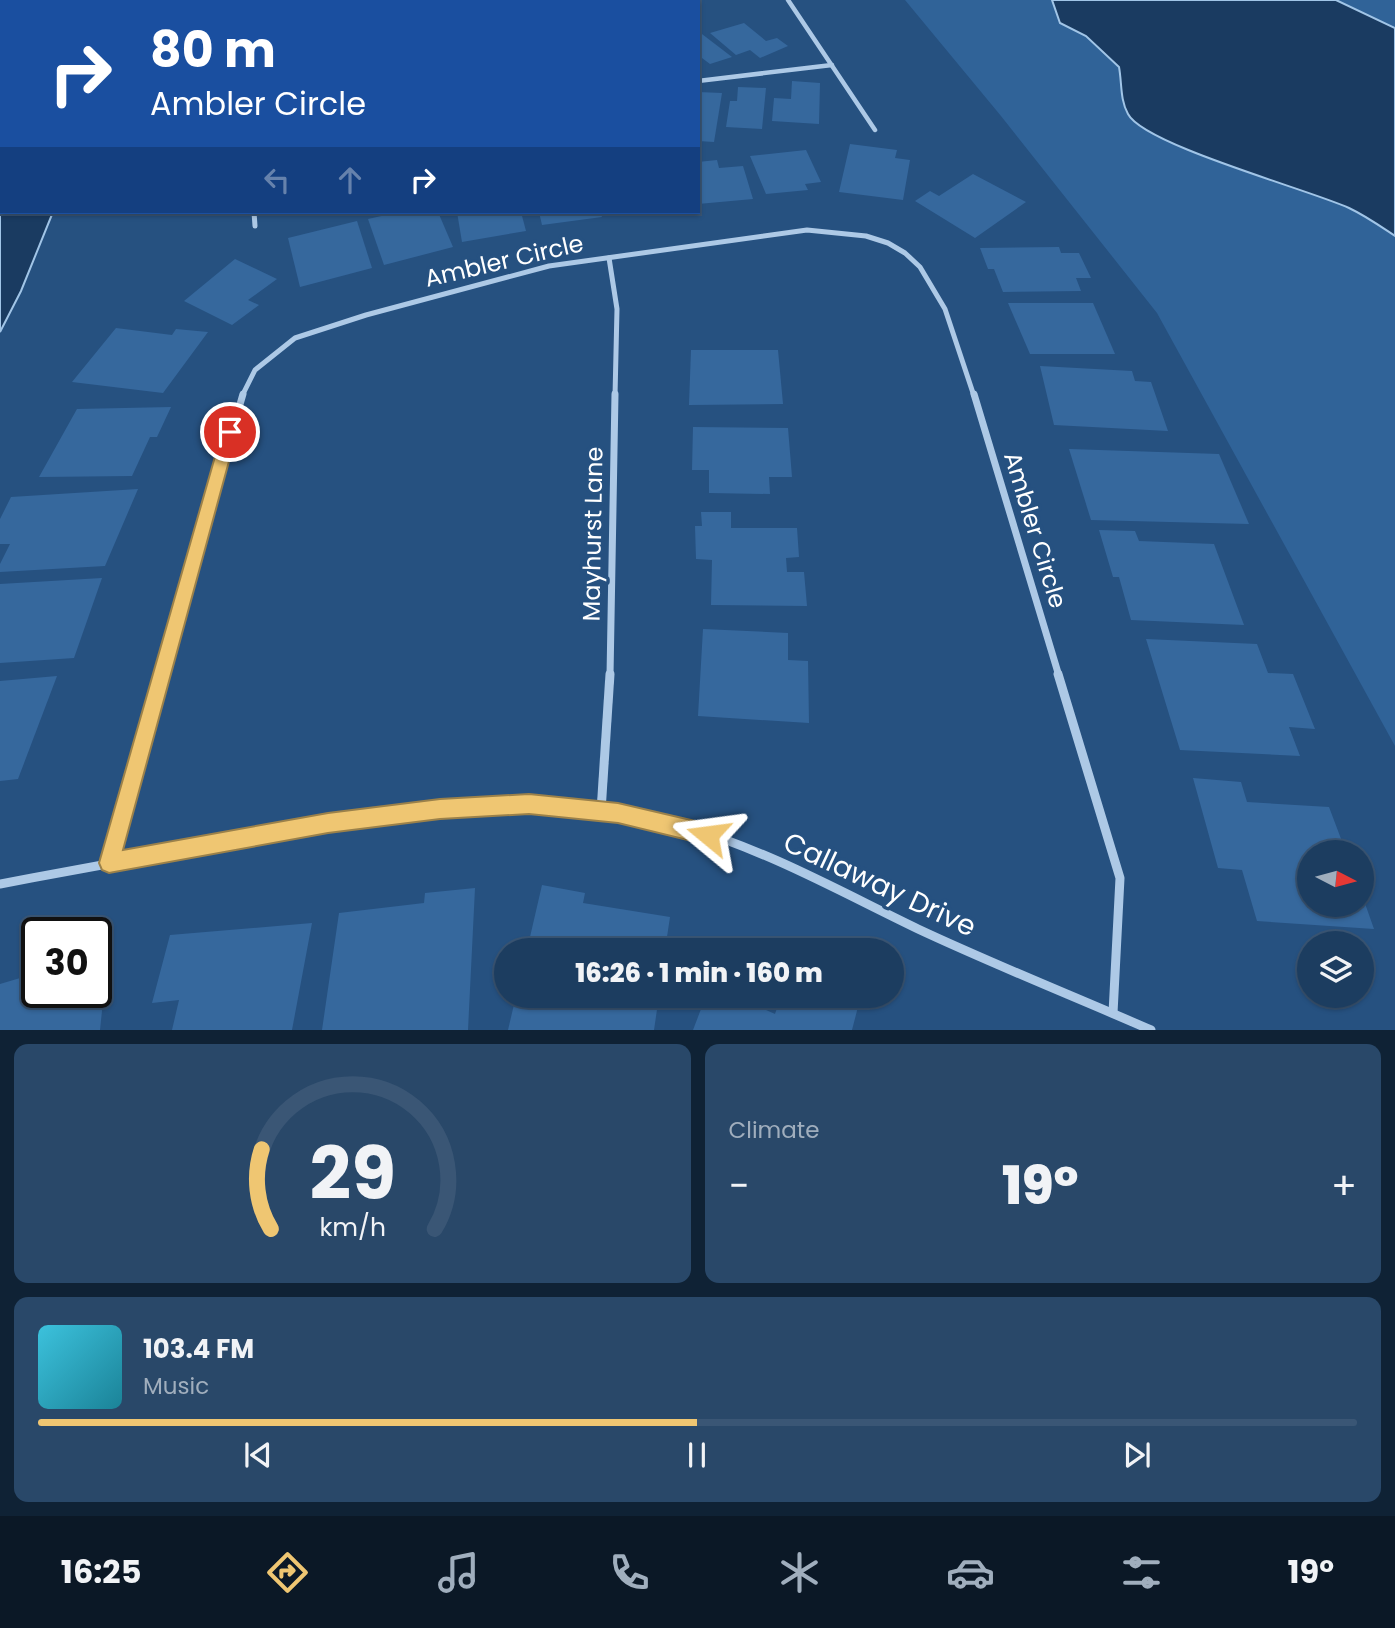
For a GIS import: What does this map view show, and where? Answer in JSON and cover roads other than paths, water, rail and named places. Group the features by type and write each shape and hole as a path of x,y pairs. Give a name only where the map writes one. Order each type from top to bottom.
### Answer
{"street":[{"path":"788,0 875,130"},
{"path":"700,81 832,65"},
{"path":"254,214 255,226"},
{"name":"Ambler Circle","path":"109,863 237,405 255,370 295,338 366,315 549,266 807,230 849,231 888,242 919,262 938,290 957,339 1120,878 1113,1013"},
{"name":"Mayhurst Lane","path":"600,811 608,712 617,309 608,258"},
{"name":"Callaway Drive","path":"0,884 328,823 440,809 529,804 600,811 686,827 752,850 929,934 1151,1030"}]}
